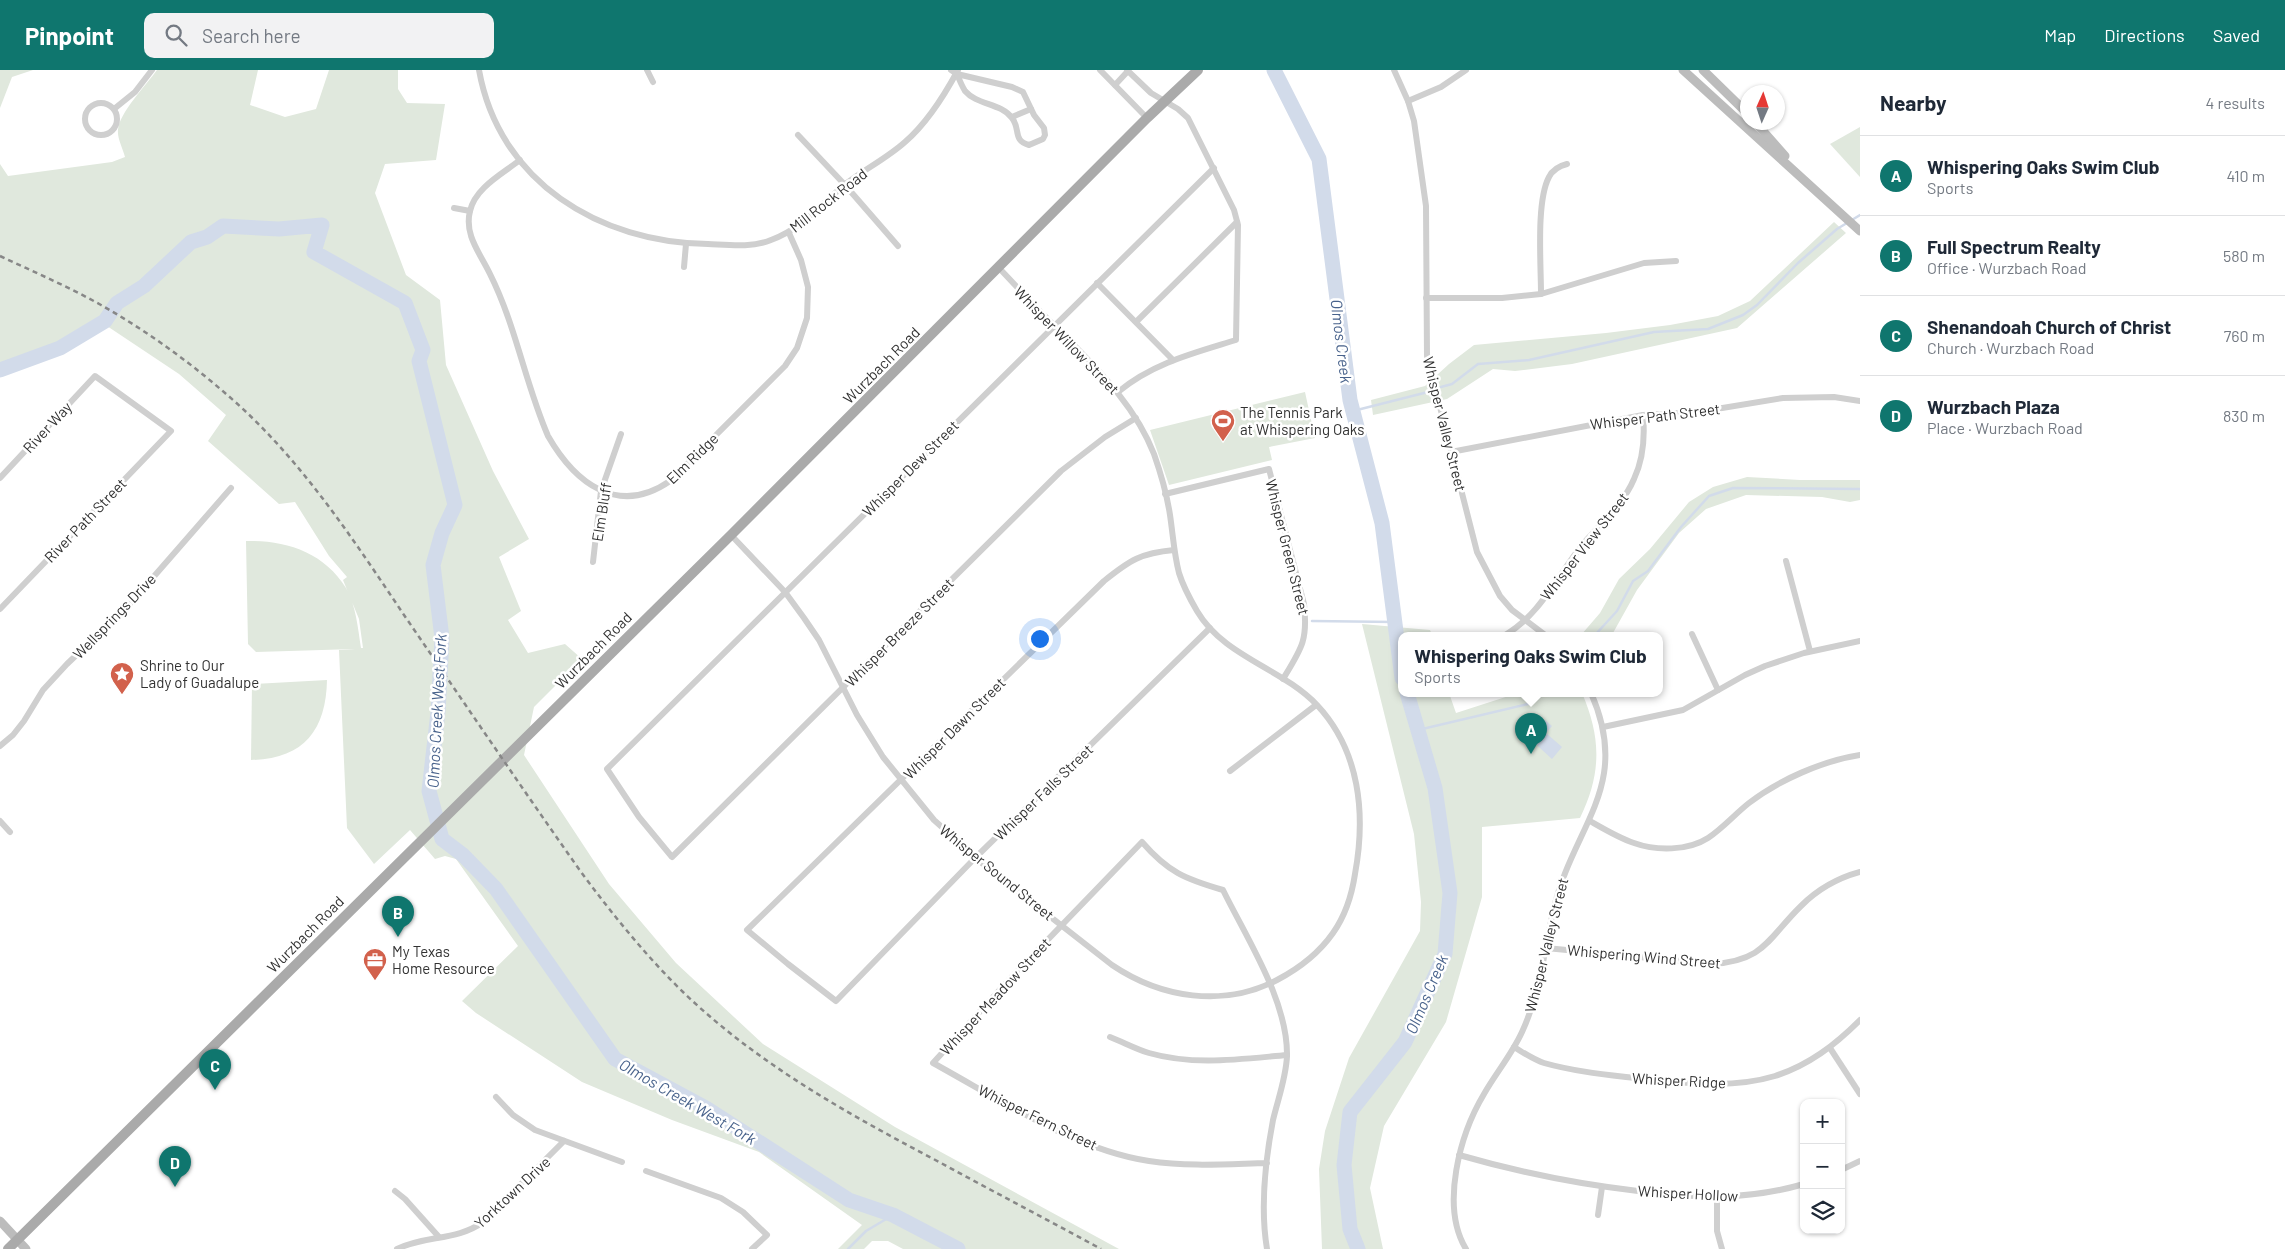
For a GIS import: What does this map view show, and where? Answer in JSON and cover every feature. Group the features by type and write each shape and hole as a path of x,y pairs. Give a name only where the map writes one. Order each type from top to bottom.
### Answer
{"main road":[{"name":"Wurzbach Road","path":"8,1249 731,535 1147,118 1198,70"},
{"path":"1682,70 1730,115 1809,182 1860,231"},
{"path":"1703,70 1740,106"},
{"path":"1762,130 1809,182"},
{"path":"0,1221 26,1249"}],"street":[{"path":"114,109 135,92 152,70"},
{"name":"Mill Rock Road","path":"479,70 482,86 494,119 507,143 520,160 549,190 592,218 639,237 686,244 748,245 770,241 789,233 808,219 846,185 890,154 917,130 929,116 955,71"},
{"path":"647,70 653,82"},
{"path":"1100,70 1147,118"},
{"path":"1115,85 1128,70 1151,93 1188,118 1234,210 1237,222 1236,340 1174,360 1146,372 1118,392"},
{"name":"Whisper Valley Street","path":"1394,70 1408,101 1414,121 1427,221 1427,356 1477,552 1500,596 1512,610 1541,632"},
{"path":"1408,101 1441,88 1466,70"},
{"path":"955,71 1012,87 1023,92 1031,109 1044,128 1045,135 1043,139 1028,145 1019,140 1012,117 965,91 955,71"},
{"path":"103,103 114,109 117,121 111,132 99,135 88,129 85,117 91,106 103,103"},
{"path":"1012,117 1031,109"},
{"path":"798,135 846,185 898,246"},
{"path":"454,208 470,211 480,192 520,160"},
{"path":"1541,294 1543,193 1550,175 1557,167 1567,164"},
{"name":"Whisper Dew Street","path":"672,857 639,816 606,769 1214,168"},
{"name":"Elm Ridge","path":"470,211 468,229 470,237 506,307 548,436 559,454 577,474 601,491 620,496 646,494 670,481 792,357 806,323 808,287 801,260 789,233"},
{"path":"1136,322 1237,222"},
{"path":"684,267 686,244"},
{"path":"1426,298 1502,298 1541,294 1644,263 1676,262"},
{"name":"Whisper Willow Street","path":"999,268 1118,392 1136,418 1154,453 1166,494 1174,550 1180,576 1200,616 1210,628 1233,648 1283,679 1316,705 1340,738 1353,768 1361,818 1358,858 1349,901 1334,932 1319,949 1302,964 1269,984"},
{"path":"1097,283 1174,360"},
{"name":"River Path Street","path":"0,609 171,432 94,376"},
{"name":"River Way","path":"0,478 94,376"},
{"name":"Whisper Path Street","path":"1451,452 1643,415 1698,412 1783,398 1826,397 1860,402"},
{"name":"Whisper View Street","path":"1510,632 1525,621 1582,546 1629,489 1638,470 1643,449 1643,415"},
{"name":"Whisper Breeze Street","path":"672,857 1061,471 1105,437 1136,418"},
{"name":"Elm Bluff","path":"593,562 601,491 621,434"},
{"name":"Whisper Green Street","path":"1166,494 1269,469 1304,604 1306,619 1304,642 1283,679"},
{"name":"Wellsprings Drive","path":"0,746 13,735 24,721 43,690 67,664 129,605 231,488"},
{"name":"Whisper Sound Street","path":"731,535 785,592 819,640 843,688 883,757 934,820 975,858 1119,970 1157,989 1189,996 1213,996 1238,994 1269,984"},
{"name":"Whisper Dawn Street","path":"836,1000 747,930 1104,580 1134,558 1174,550"},
{"path":"1786,561 1810,651"},
{"name":"Whisper Falls Street","path":"836,1000 975,858 1210,628"},
{"path":"1692,634 1718,690"},
{"path":"1603,728 1683,710 1765,666 1810,651 1860,641"},
{"name":"Whisper Valley Street","path":"1466,1249 1458,1234 1454,1215 1455,1179 1459,1155 1473,1114 1514,1047 1532,1009 1553,912 1562,880 1598,802 1605,770 1606,754 1603,728 1592,697"},
{"path":"1230,770 1316,705"},
{"path":"1590,821 1636,844 1677,848 1692,845 1706,839 1749,803 1771,789 1805,772 1860,755"},
{"path":"0,821 10,832"},
{"name":"Whisper Meadow Street","path":"933,1063 1062,924 1142,842 1160,862 1177,873 1194,881 1223,890 1269,984"},
{"name":"Whispering Wind Street","path":"1546,948 1712,964 1731,963 1755,954 1769,943 1791,917 1813,896 1840,879 1860,872"},
{"path":"1267,1249 1263,1216 1267,1163 1274,1120 1284,1080 1287,1055 1283,1021 1269,984"},
{"name":"Whisper Ridge","path":"1514,1047 1544,1063 1610,1075 1712,1084 1756,1081 1797,1067 1830,1048 1860,1020"},
{"path":"1110,1037 1148,1053 1194,1061 1287,1055"},
{"path":"1830,1048 1860,1094"},
{"name":"Whisper Fern Street","path":"933,1063 1058,1130 1087,1144 1117,1154 1148,1161 1180,1165 1207,1166 1267,1163"},
{"path":"496,1097 523,1124 622,1162"},
{"name":"Yorktown Drive","path":"397,1249 419,1240 461,1234 482,1222 564,1141"},
{"name":"Whisper Hollow","path":"1459,1155 1539,1176 1602,1187 1717,1197 1761,1194 1800,1185"},
{"path":"1845,1168 1860,1161"},
{"path":"646,1171 721,1198 743,1212 767,1235 752,1249"},
{"path":"1598,1215 1602,1187"},
{"path":"395,1191 405,1199 438,1237"},
{"path":"1717,1197 1718,1232 1722,1249"}],"shaded area":[{"path":"0,70 33,70 12,77 0,108"},
{"path":"157,70 258,70 250,105 285,117 316,109 329,70 398,70 398,89 407,103 445,104 436,160 385,164 375,193 406,275 440,300 446,365 493,471 529,539 499,557 521,611 508,620 528,653 565,644 582,659 534,707 524,755 609,884 676,963 763,1044 895,1127 1119,1249 903,1249 888,1241 872,1241 864,1249 838,1249 862,1225 759,1152 672,1120 582,1082 476,1013 462,1001 518,946 456,859 445,856 435,859 410,830 374,864 347,828 339,650 355,649 256,652 248,644 246,541 261,541 289,546 315,557 327,565 346,588 343,580 347,577 329,556 295,502 279,504 208,441 226,415 179,374 107,326 41,360 0,376 0,164 8,176 112,162 125,157 118,136 118,130 123,115","holes":["353,603 359,619 363,648 361,648"]},
{"path":"1860,127 1860,177 1830,144"},
{"path":"1834,222 1846,233 1737,328 1572,364 1515,371 1493,369 1447,399 1373,415 1371,400 1425,386 1474,345 1606,333 1670,325 1718,316 1750,301"},
{"name":"The Tennis Park at Whispering Oaks","path":"1305,392 1315,438 1269,447 1272,460 1169,485 1150,430"},
{"path":"1747,477 1800,480 1860,480 1860,500 1850,502 1822,497 1746,495 1706,509 1679,533 1637,590 1614,632 1584,632 1600,613 1619,579 1650,549 1689,502 1713,487"},
{"path":"1362,624 1430,630 1431,632 1398,632 1398,697 1450,697 1456,713 1506,697 1584,697 1593,725 1596,755 1592,786 1580,818 1482,827 1482,897 1446,1022 1384,1126 1370,1188 1383,1249 1322,1249 1319,1169 1325,1131 1349,1058 1420,931 1421,902 1414,834"},
{"path":"327,680 326,698 322,714 308,739 298,748 285,754 251,760 252,684"}],"water":[{"path":"1545,720 1552,726 1546,733 1562,747 1552,759 1529,738"}],"waterway":[{"name":"Olmos Creek","path":"1274,70 1319,159 1350,400 1382,523 1398,647"},
{"path":"1441,387 1452,384 1478,364 1529,360 1654,332 1708,329 1743,315 1757,305 1798,263 1837,229 1860,215"},
{"name":"Olmos Creek West Fork","path":"0,370 60,348 105,321 117,303 144,286 191,242 207,237 223,226 279,229 322,225 314,252 405,303 423,350 419,361 455,505 442,533 433,565 442,638 438,712 429,791 442,839 463,855 496,889 615,1059 706,1108 849,1200 893,1215 958,1249"},
{"path":"1353,411 1428,392"},
{"path":"1598,632 1617,611 1633,581 1648,571 1681,527 1709,496 1733,488 1860,489"},
{"path":"1312,621 1395,622"},
{"name":"Olmos Creek","path":"1358,1249 1350,1229 1344,1165 1350,1112 1405,1042 1445,954 1450,893 1435,788 1408,697"},
{"path":"1418,730 1532,703 1539,697"},
{"path":"848,1249 866,1231 893,1215"}],"railway":[{"path":"0,256 89,298 150,335 181,357 225,393 276,443 300,470 343,526 581,872 630,935 684,993 743,1043 806,1087 873,1126 1101,1249"}],"place":[{"name":"The Tennis Park at Whispering Oaks","path":"1223,442"},
{"name":"Shrine to Our Lady of Guadalupe","path":"122,695"},
{"name":"Whispering Oaks Swim Club","path":"1531,754"},
{"name":"Full Spectrum Realty","path":"398,937"},
{"name":"My Texas Home Resource","path":"375,981"},
{"name":"Shenandoah Church of Christ","path":"215,1090"},
{"name":"Wurzbach Plaza","path":"175,1187"}]}
